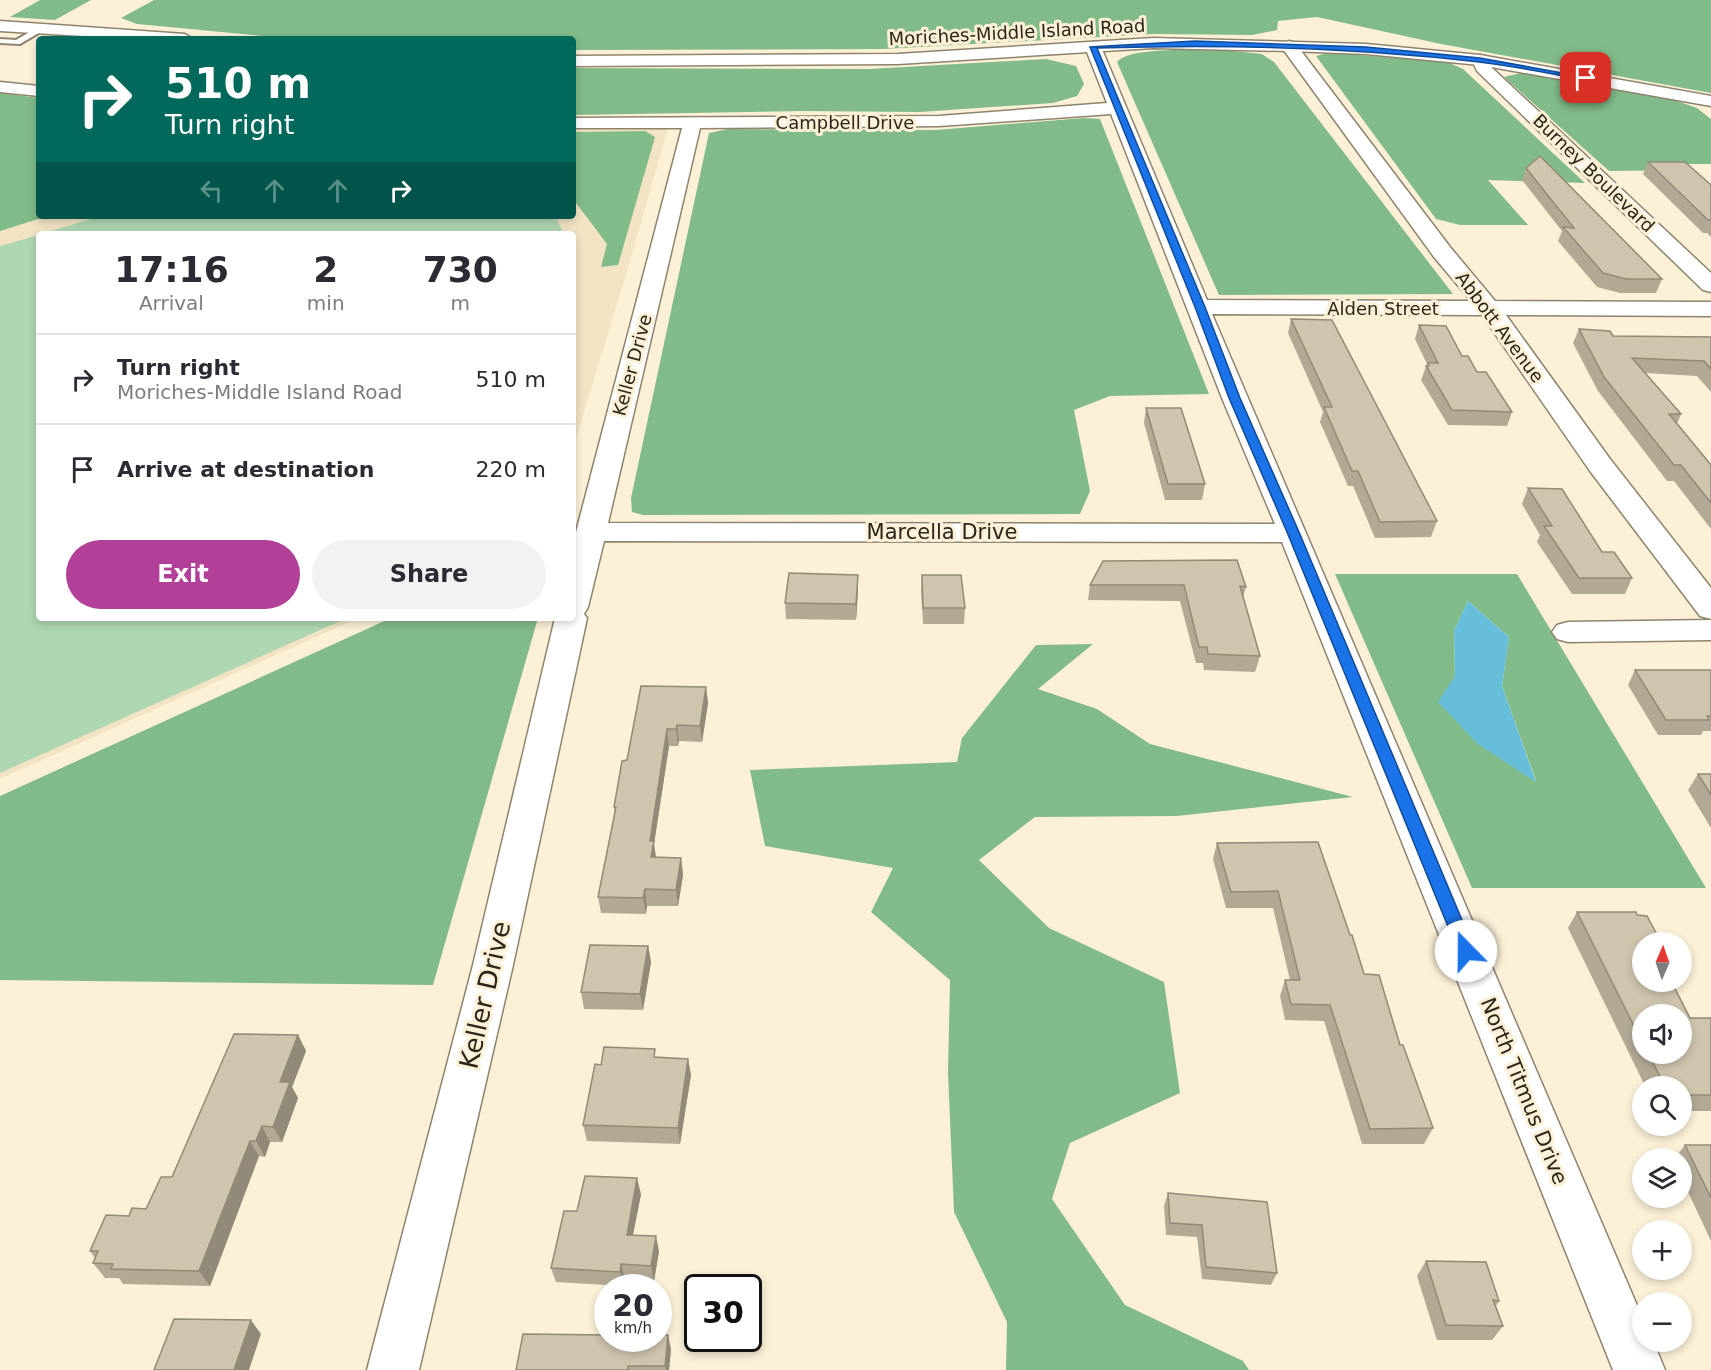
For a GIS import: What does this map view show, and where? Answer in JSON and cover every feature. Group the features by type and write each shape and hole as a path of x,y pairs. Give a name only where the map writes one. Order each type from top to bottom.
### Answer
{"street":[{"path":"0,26 146,36"},
{"name":"Moriches-Middle Island Road","path":"576,61 898,59 1153,43 1288,46 1366,49 1480,60 1711,101"},
{"name":"Abbott Avenue","path":"1288,46 1442,252 1489,308 1600,465 1711,609"},
{"name":"North Titmus Drive","path":"1093,47 1116,108 1200,307 1234,398 1293,532 1639,1370"},
{"name":"Burney Boulevard","path":"1480,60 1483,68 1711,285"},
{"path":"0,87 36,91"},
{"name":"Campbell Drive","path":"576,123 939,121 1116,108"},
{"name":"Keller Drive","path":"576,594 692,123"},
{"name":"Alden Street","path":"1200,307 1711,309"},
{"name":"Marcella Drive","path":"590,532 1293,532"},
{"name":"Keller Drive","path":"393,1370 493,965 570,621"},
{"path":"1568,632 1711,630"}],"lane":[{"path":"0,50 43,28"},
{"path":"0,41 17,42"}],"shaded area":[{"path":"576,129 668,129 576,438 576,231 36,231 36,621 351,621 0,779 0,224 36,217 36,219 576,219"}],"green space":[{"path":"40,0 91,0 55,20 10,17"},
{"path":"154,0 1711,0 1711,93 1441,44 1317,17 1278,21 1277,30 1252,35 1154,34 883,49 576,50 576,36 263,36 137,24 121,18"},
{"path":"1153,51 1233,51 1262,54 1274,62 1453,294 1219,295 1117,62 1137,53"},
{"path":"1328,53 1445,61 1463,69 1585,183 1488,180 1528,225 1460,225 1436,219 1316,56"},
{"path":"1046,59 1076,66 1084,84 1077,96 1053,103 920,112 803,111 576,115 576,68 869,69"},
{"path":"1521,73 1540,74 1674,100 1697,108 1711,119 1711,164 1686,164 1690,170 1609,171 1504,77"},
{"path":"0,93 36,98 36,219 38,219 0,231"},
{"path":"1084,118 1100,119 1209,394 1110,396 1074,410 1090,491 1080,514 643,515 632,512 631,498 709,133 728,129 936,130"},
{"path":"645,131 655,137 618,265 601,267 607,244 576,203 576,132"},
{"path":"91,219 556,219 562,231 51,231"},
{"path":"36,236 36,621 340,621 0,773 0,246"},
{"path":"1335,574 1517,574 1706,888 1472,888","holes":["1468,601 1509,637 1502,686 1536,781 1439,703 1455,676 1454,631"]},
{"path":"384,621 537,621 433,985 0,980 0,796"},
{"path":"1093,644 1038,689 1097,709 1150,744 1353,797 1177,816 1035,817 979,860 1049,928 1164,982 1180,1093 1070,1143 1052,1199 1125,1305 1243,1361 1249,1370 1006,1370 1007,1322 954,1212 948,1073 950,980 871,912 893,868 765,846 750,770 957,762 962,738 1036,645"}],"water":[{"path":"1468,601 1509,637 1502,686 1536,782 1478,744 1438,702 1455,676 1454,631"}],"building":[{"path":"1540,156 1662,279 1626,279 1603,273 1563,227 1574,228 1526,168"},
{"path":"1648,162 1685,162 1711,185 1711,220 1708,220"},
{"path":"1291,319 1332,320 1437,521 1380,522 1358,471 1352,471 1324,407 1332,407"},
{"path":"1419,325 1446,326 1462,356 1468,356 1477,372 1486,372 1512,412 1452,410 1426,366 1429,366 1428,363 1438,363"},
{"path":"1579,329 1610,331 1613,336 1711,337 1711,369 1704,361 1632,358 1681,414 1669,414 1711,465 1711,503 1681,465 1674,465 1604,377"},
{"path":"1146,408 1181,408 1205,484 1168,484"},
{"path":"1528,488 1562,489 1602,552 1614,552 1632,578 1579,578 1544,526 1552,526"},
{"path":"1237,560 1246,587 1240,586 1260,656 1208,654 1207,647 1199,647 1184,585 1090,585 1103,561"},
{"path":"789,573 858,575 856,604 785,603"},
{"path":"922,575 961,575 965,608 923,608"},
{"path":"1635,670 1711,670 1711,716 1707,716 1709,720 1666,720"},
{"path":"641,686 706,687 700,726 677,725 676,729 667,729 650,841 654,841 651,857 681,858 676,890 645,889 643,898 598,897 616,807 614,807 622,761 627,760"},
{"path":"1698,774 1711,774 1711,795"},
{"path":"1318,842 1364,974 1379,975 1400,1045 1403,1045 1433,1128 1370,1129 1330,1005 1291,1004 1285,980 1300,980 1278,891 1231,892 1217,843"},
{"path":"1577,912 1636,912 1637,915 1647,916 1656,932 1632,932 1632,992 1677,992 1683,1004 1632,1004 1632,1022"},
{"path":"590,945 648,946 640,994 581,992"},
{"path":"1692,1018 1711,1018 1711,1095 1692,1095 1692,1076 1660,1076 1654,1064 1692,1064"},
{"path":"234,1034 298,1035 280,1082 290,1082 273,1127 262,1126 256,1141 250,1141 199,1271 111,1269 113,1264 93,1263 98,1251 90,1251 106,1215 129,1216 132,1208 146,1209 161,1177 172,1177"},
{"path":"604,1047 655,1049 654,1057 688,1059 678,1128 583,1125 595,1064 601,1065"},
{"path":"1685,1145 1711,1145 1711,1198 1692,1159 1692,1148 1686,1148"},
{"path":"585,1176 637,1178 627,1235 656,1236 651,1266 621,1264 620,1272 551,1268 564,1211 577,1211"},
{"path":"1168,1193 1267,1202 1277,1273 1206,1267 1202,1225 1170,1223"},
{"path":"1426,1261 1486,1262 1499,1301 1493,1300 1503,1326 1446,1325"},
{"path":"174,1319 251,1320 234,1370 154,1370"},
{"path":"523,1334 594,1335 594,1352 666,1352 665,1366 628,1366 628,1370 516,1370"}],"route":[{"path":"1466,951 1293,532 1234,398 1200,307 1116,108 1093,47 1123,44 1195,43 1366,49 1511,64 1586,78"}]}
